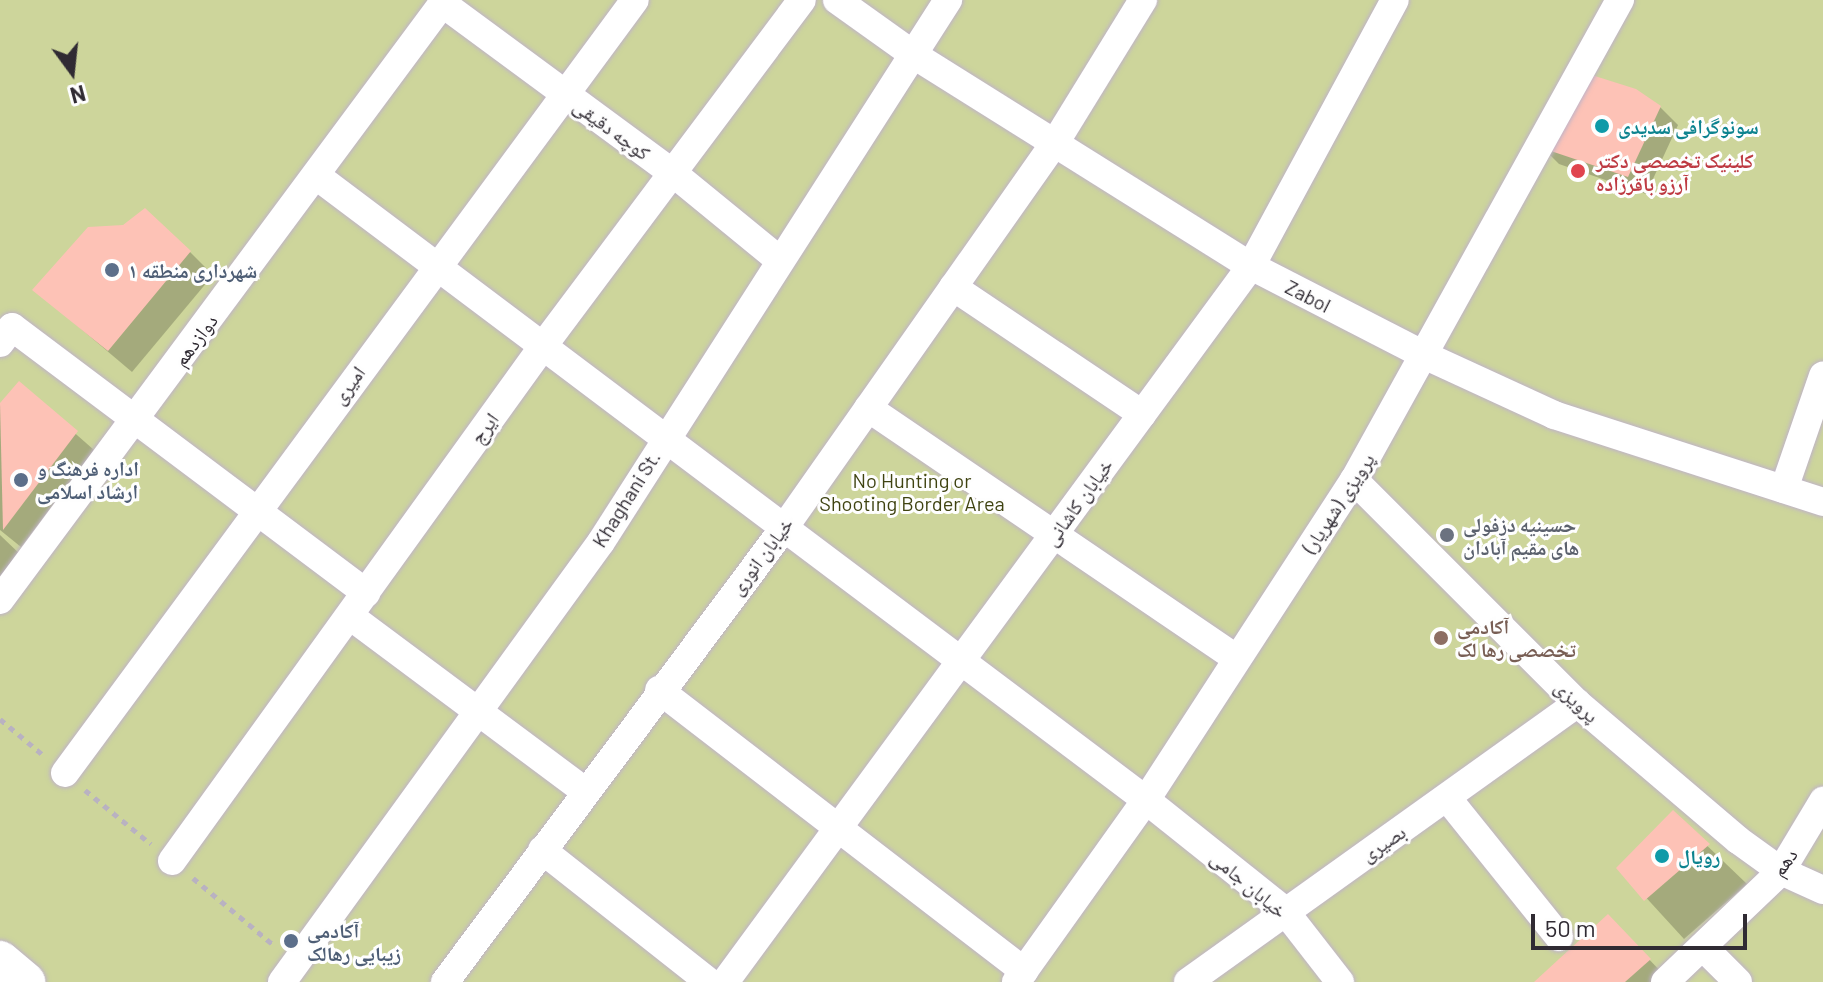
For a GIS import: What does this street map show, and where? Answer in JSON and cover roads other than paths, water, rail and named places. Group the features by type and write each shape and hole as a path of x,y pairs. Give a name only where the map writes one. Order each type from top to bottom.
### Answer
{"main road":[{"path":"0,961 25,982"}],"street":[{"name":"امیری","path":"65,773 635,0"},
{"name":"ایرج","path":"172,861 543,346 802,0"},
{"name":"Zabol","path":"837,0 914,55 1251,266 1426,356 1554,415 1823,502"},
{"name":"Khaghani St.","path":"282,982 601,542 778,259 948,0"},
{"name":"خیابان انوری","path":"445,982 659,690 784,528 1055,143 1143,0"},
{"name":"خیابان کاشانی","path":"725,982 1251,266 1395,0"},
{"name":"پرویزی (شهریار)","path":"1020,977 1146,800 1235,657 1354,480 1426,356 1620,0"},
{"name":"کوچه دقیقی","path":"443,2 564,95 673,173 778,259"},
{"name":"دوازدهم","path":"0,600 318,177 443,2"},
{"name":"خیابان جامی","path":"318,177 1146,800 1284,910 1340,982"},
{"path":"953,287 1142,414"},
{"path":"0,343 12,327 257,511 479,713 585,791"},
{"path":"1784,489 1823,376"},
{"path":"868,408 1235,657"},
{"name":"پرویزی","path":"1354,480 1577,703 1781,871 1823,890"},
{"path":"659,690 838,827 1020,977"},
{"name":"بصیری","path":"1188,982 1284,910 1448,799 1577,703"},
{"path":"1448,799 1559,937"},
{"name":"دهم","path":"1665,982 1781,871 1823,801"},
{"path":"542,850 709,982"},
{"path":"1704,948 1738,982"}],"place":[{"name":"سونوگرافی سدیدی","path":"1602,126"},
{"name":"کلینیک تخصصی دکتر آرزو باقرزاده","path":"1578,171"},
{"name":"شهرداری منطقه ۱","path":"112,270"},
{"name":"اداره فرهنگ و ارشاد اسلامی","path":"21,480"},
{"name":"حسینیه دزفولی های مقیم آبادان","path":"1447,535"},
{"name":"آکادمی تخصصی رها لک","path":"1441,638"},
{"name":"رویال","path":"1662,856"},
{"name":"آکادمی زیبایی رهالک","path":"291,941"}],"park label":[{"name":"No Hunting or Shooting Border Area","path":"912,492"}]}
